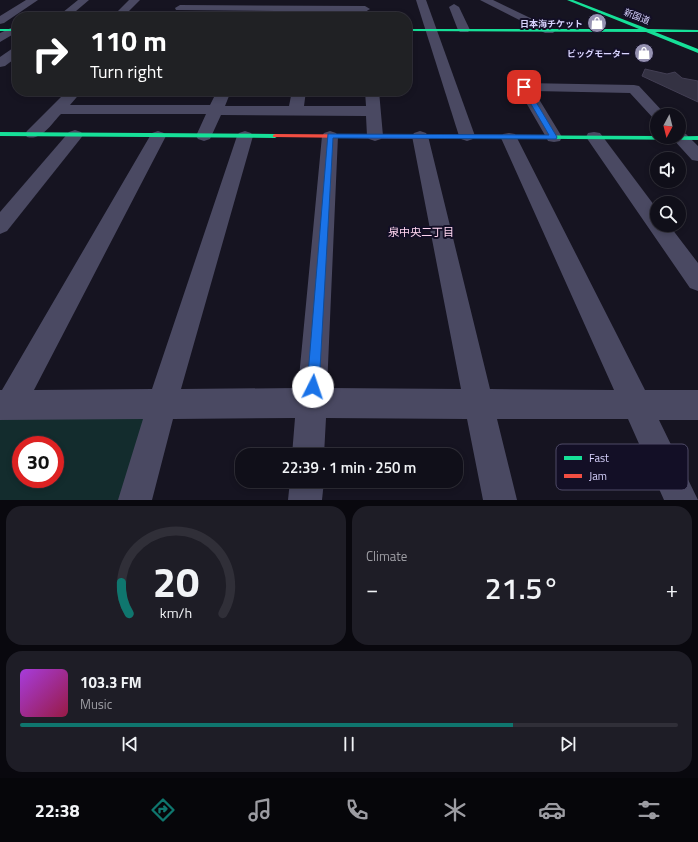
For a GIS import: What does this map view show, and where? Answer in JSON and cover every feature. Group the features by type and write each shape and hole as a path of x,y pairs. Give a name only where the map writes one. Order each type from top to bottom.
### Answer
{"street":[{"path":"14,12 33,0"},
{"path":"68,12 84,0"},
{"path":"122,12 135,0"},
{"path":"421,0 467,136"},
{"path":"485,0 549,31"},
{"name":"新国道","path":"569,0 698,51"},
{"path":"177,12 183,4 235,4 286,9 365,9"},
{"path":"454,7 464,30"},
{"path":"0,21 12,13"},
{"path":"0,30 12,30"},
{"path":"412,30 698,31"},
{"path":"0,38 12,32"},
{"path":"0,63 12,55"},
{"path":"554,137 524,87 634,90 651,108"},
{"path":"33,134 70,96"},
{"path":"204,136 222,96"},
{"path":"296,111 298,96"},
{"path":"372,96 375,136"},
{"path":"58,109 142,103 216,110 373,111"},
{"path":"0,134 158,136 467,136 509,138 650,137"},
{"path":"0,226 75,135"},
{"path":"158,136 5,405 312,403 637,406 698,405"},
{"path":"135,500 162,404 245,136"},
{"path":"309,448 330,136"},
{"path":"420,136 500,500"},
{"path":"594,137 650,215"},
{"path":"686,137 698,138"},
{"path":"509,138 654,444"},
{"path":"686,143 698,156"},
{"path":"662,232 698,281"},
{"path":"305,500 306,488"},
{"path":"675,490 680,500"}],"green space":[{"path":"0,417 144,418 128,500 0,500"}],"building":[{"path":"645,69 667,74 675,72 682,78 698,81 698,102 642,76"}],"traffic: fast":[{"path":"569,0 698,51"},
{"path":"0,30 12,30"},
{"path":"412,30 698,31"},
{"path":"0,134 275,136"},
{"path":"429,137 698,138"}],"traffic: jam":[{"path":"275,136 429,137"}],"place":[{"name":"日本海チケット","path":"597,23"},
{"name":"ビッグモーター","path":"644,53"}],"district":[{"name":"泉中央二丁目","path":"421,232"}],"route":[{"path":"313,387 330,136 467,136 509,138 554,137 524,87"}]}
